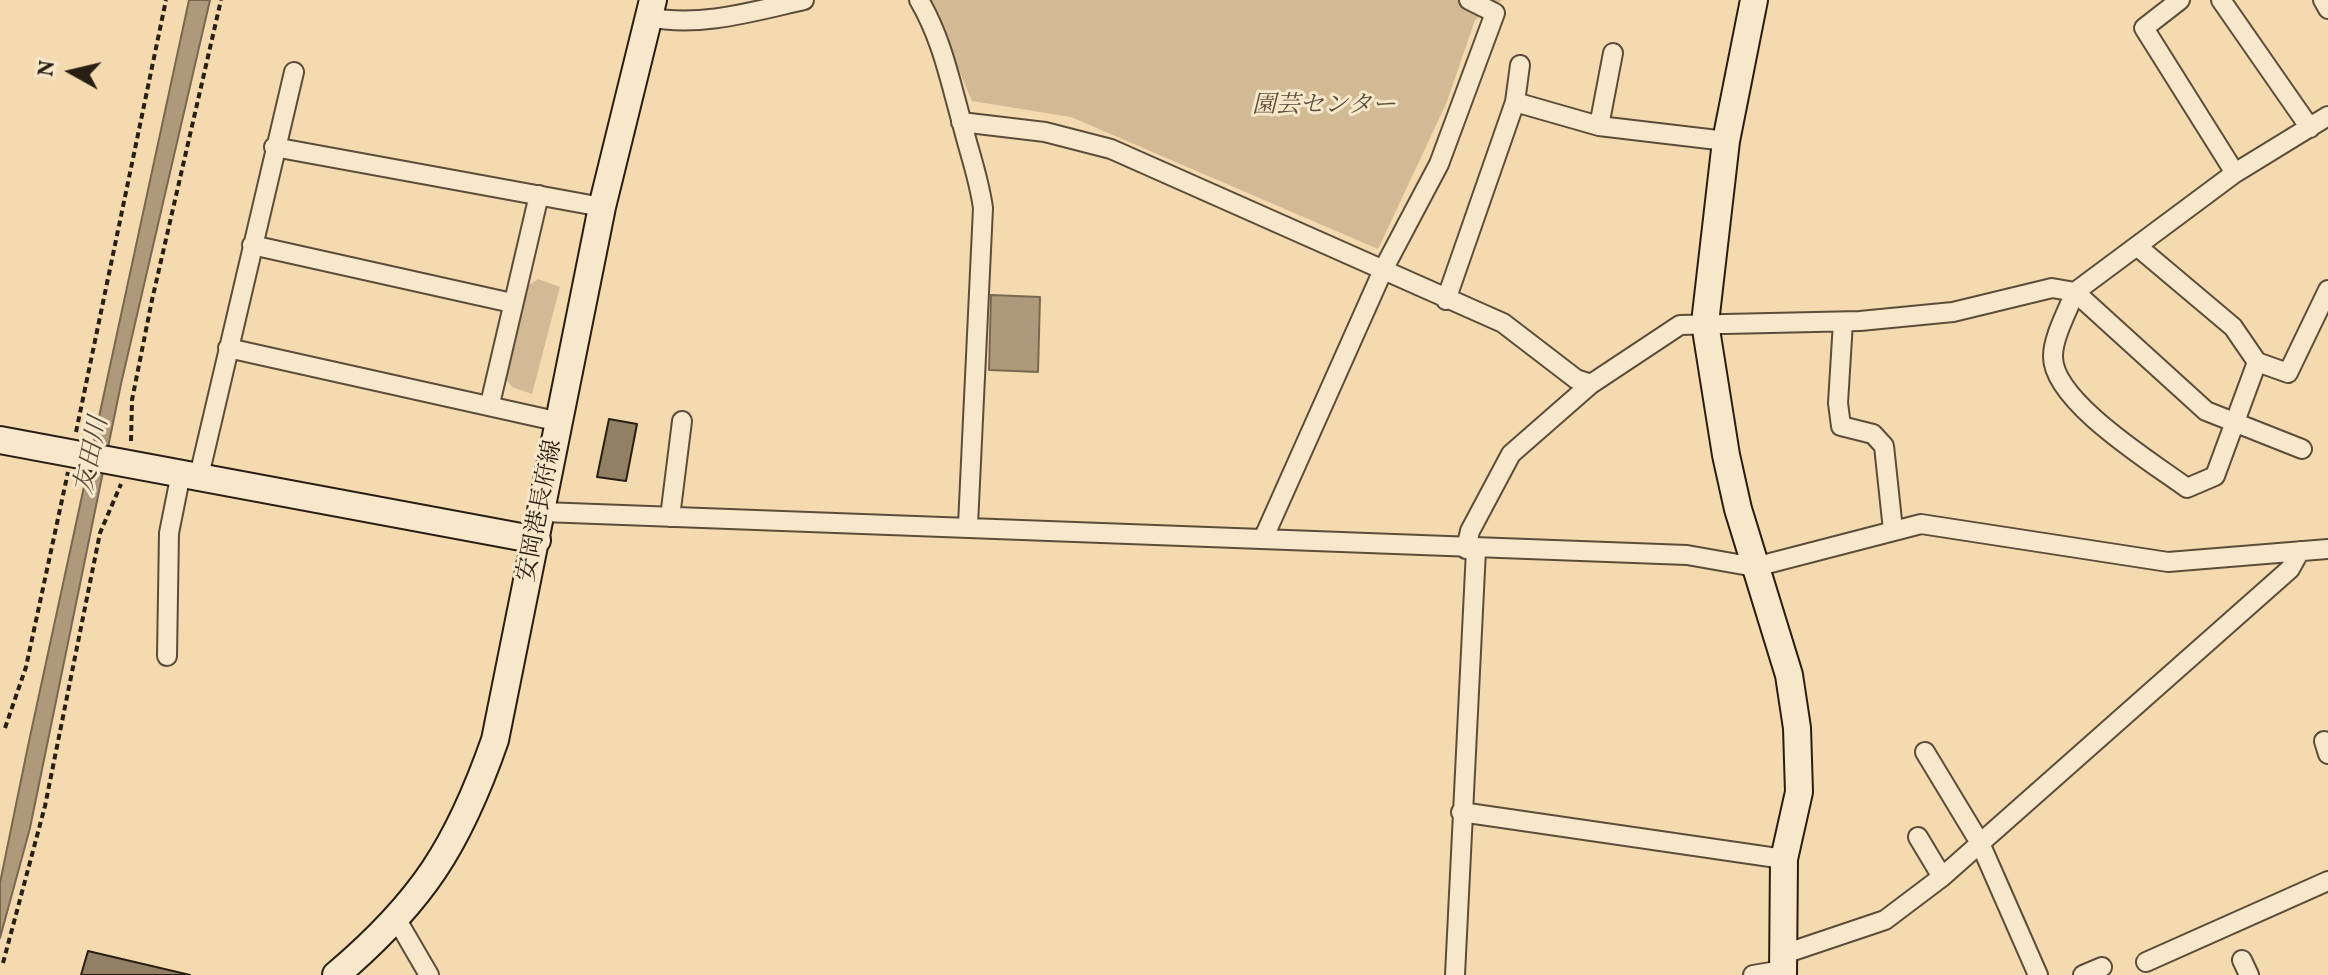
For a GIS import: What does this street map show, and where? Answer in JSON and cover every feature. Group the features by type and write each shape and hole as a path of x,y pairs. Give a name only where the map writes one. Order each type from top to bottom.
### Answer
{"street":[{"path":"651,8 662,20 732,16 804,0"},
{"path":"919,0 945,57 961,122 978,170 983,208 968,525"},
{"path":"1264,537 1384,268 1439,164 1495,13 1469,0"},
{"path":"1754,0 1726,141 1705,323 1726,455 1755,567 1789,675 1797,728 1799,792 1784,859 1783,966"},
{"path":"2180,0 2144,28 2235,173"},
{"path":"2221,0 2310,128"},
{"path":"2323,0 2328,9"},
{"name":"安岡港長府線","path":"336,975 397,920 437,868 473,803 495,740 602,207 651,8"},
{"path":"1599,126 1613,53"},
{"path":"1446,300 1515,102 1520,65"},
{"path":"167,656 169,533 228,348 294,72"},
{"path":"1515,102 1599,126 1726,141"},
{"path":"2257,362 2215,476 2187,488 2081,407 2059,380 2053,356 2075,292 2235,173 2328,116"},
{"path":"961,122 1045,132 1111,149 1503,323 1576,379 1591,384"},
{"path":"274,147 602,207"},
{"path":"490,404 539,195"},
{"path":"252,245 512,303"},
{"path":"2138,247 2233,327 2257,362 2288,373 2328,290"},
{"path":"1455,975 1470,531 1511,454 1591,384 1680,325 1843,322 1953,312 2052,288 2075,292 2206,411 2302,449"},
{"path":"1843,322 1838,403 1841,426 1873,434 1884,446 1893,530"},
{"path":"228,348 560,422"},
{"path":"670,517 682,421"},
{"path":"0,440 537,540"},
{"path":"543,512 1264,537 1471,550 1687,555 1755,567 1921,524 2168,562 2328,549"},
{"path":"1753,975 1783,966 1885,920 1942,877 2290,569 2300,551"},
{"path":"1925,752 1980,843 2038,975"},
{"path":"1461,812 1784,859"},
{"path":"1918,837 1942,877"},
{"path":"2154,953 2217,922 2328,881"},
{"path":"397,920 429,975"},
{"path":"2083,975 2102,967"}],"path":[{"path":"5,728 26,667 166,0"}],"green space":[{"name":"園芸センター","path":"929,0 1502,0 1475,20 1446,104 1378,249 1071,117 972,101"},
{"path":"538,279 560,287 532,394 512,387 505,378 529,285"}],"water":[{"name":"友田川","path":"189,0 210,0 121,384 30,828 0,938 0,883"},
{"path":"991,295 1040,297 1038,372 989,370"}],"building":[{"path":"609,419 637,424 626,481 597,477"},
{"path":"88,951 190,975 81,975"}]}
